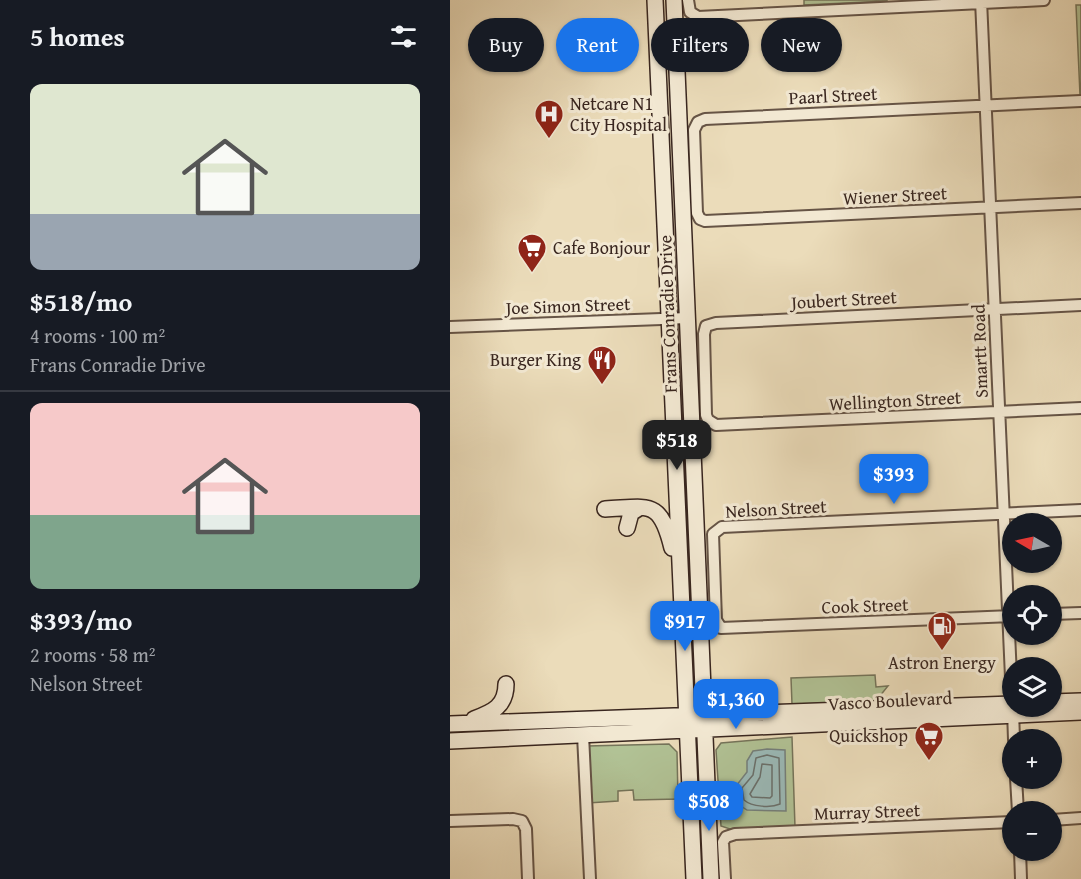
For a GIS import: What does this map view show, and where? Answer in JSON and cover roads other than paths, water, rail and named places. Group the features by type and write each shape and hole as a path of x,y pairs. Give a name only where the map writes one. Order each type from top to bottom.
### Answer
{"main road":[{"name":"Frans Conradie Drive","path":"655,0 694,879"},
{"name":"Frans Conradie Drive","path":"674,0 711,879"},
{"path":"627,528 631,513 639,508"},
{"path":"605,509 652,509 663,518 681,583"},
{"path":"455,724 497,709 504,698 506,684"},
{"path":"1062,702 1081,701"},
{"name":"Vasco Boulevard","path":"450,741 583,735 687,723 704,715 1002,707"},
{"name":"Vasco Boulevard","path":"455,724 687,723 705,730 1002,708"},
{"name":"Vasco Boulevard","path":"1062,711 1081,712"}],"street":[{"path":"688,0 688,9 695,16 1044,0"},
{"name":"Smartt Road","path":"981,2 1004,513"},
{"name":"Paarl Street","path":"711,220 701,220 697,213 694,130 701,120 1081,101"},
{"name":"Wiener Street","path":"711,220 1081,203"},
{"name":"Joubert Street","path":"710,422 706,415 704,338 704,330 709,324 1081,305"},
{"name":"Joe Simon Street","path":"450,327 688,318"},
{"name":"Wellington Street","path":"710,422 719,425 1081,408"},
{"name":"Nelson Street","path":"1023,513 1081,510"},
{"name":"Nelson Street","path":"719,627 716,620 712,538 719,528 1002,514"},
{"path":"1062,614 1081,613"},
{"name":"Cook Street","path":"719,627 1002,616"},
{"path":"583,735 590,879"},
{"path":"1062,819 1081,818"},
{"path":"450,821 513,819 522,821 526,829 528,879"},
{"name":"Murray Street","path":"725,879 725,838 735,834 1002,822"},
{"path":"1020,861 1021,879"}],"water":[{"path":"785,750 786,811 747,810 738,804 736,786 747,772 747,761 753,751"}],"place":[{"name":"Netcare N1 City Hospital","path":"549,140"},
{"name":"Cafe Bonjour","path":"532,274"},
{"name":"Burger King","path":"602,386"},
{"name":"Astron Energy","path":"942,652"},
{"name":"Quickshop","path":"929,762"}]}
